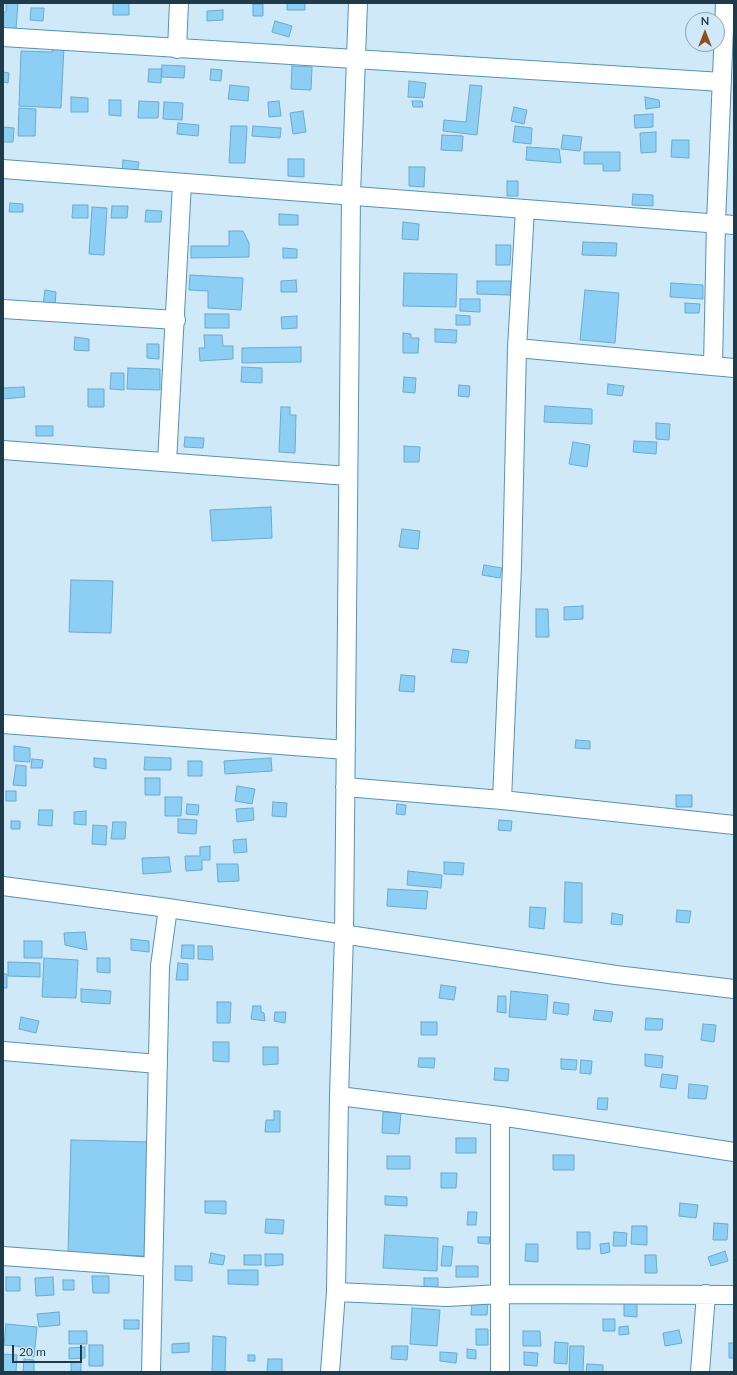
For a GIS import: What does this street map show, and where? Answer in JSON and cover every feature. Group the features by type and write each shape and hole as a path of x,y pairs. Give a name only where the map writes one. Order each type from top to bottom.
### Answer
{"street":[{"path":"177,49 179,3"},
{"path":"330,1372 336,1292 338,1096 344,934 351,195 358,3"},
{"path":"713,366 716,223 726,3"},
{"path":"3,37 722,82"},
{"path":"3,169 734,225"},
{"path":"167,462 176,320 182,183"},
{"path":"502,800 512,566 517,348 525,209"},
{"path":"3,309 176,320"},
{"path":"517,348 734,368"},
{"path":"3,450 348,476"},
{"path":"3,724 346,750"},
{"path":"345,787 502,800 734,825"},
{"path":"3,886 168,908 616,975 734,989"},
{"path":"150,1372 160,966 168,908"},
{"path":"3,1051 158,1064"},
{"path":"338,1096 500,1116 734,1152"},
{"path":"500,1116 500,1372"},
{"path":"3,1256 153,1267"},
{"path":"336,1292 447,1297 500,1294 734,1295"},
{"path":"700,1372 706,1294"}],"building":[{"path":"6,3 18,3 16,29 3,28 3,12 6,12"},
{"path":"113,3 129,3 129,15 113,15"},
{"path":"287,3 305,3 305,10 287,10"},
{"path":"253,4 263,4 263,16 253,16"},
{"path":"31,8 44,8 43,21 30,20"},
{"path":"223,10 223,20 207,21 207,11"},
{"path":"275,21 292,26 289,37 272,32"},
{"path":"53,46 64,47 61,108 19,106 21,51 52,52"},
{"path":"162,65 185,66 184,78 161,77"},
{"path":"292,66 312,67 311,90 291,89"},
{"path":"149,69 162,69 161,83 148,82"},
{"path":"211,69 222,70 221,81 210,80"},
{"path":"3,72 9,73 8,83 3,82"},
{"path":"409,81 426,83 424,98 408,97"},
{"path":"230,85 249,87 248,101 228,99"},
{"path":"470,85 482,86 477,135 443,131 444,120 466,122"},
{"path":"71,97 88,98 88,112 71,112"},
{"path":"645,97 659,100 660,107 646,109"},
{"path":"109,100 121,100 121,116 109,115"},
{"path":"139,101 159,102 158,118 138,118"},
{"path":"279,101 281,116 269,117 268,102"},
{"path":"412,101 422,101 423,107 413,107"},
{"path":"164,102 183,103 182,120 163,119"},
{"path":"514,107 527,110 524,124 511,121"},
{"path":"19,108 36,109 35,136 18,136"},
{"path":"303,111 306,132 293,134 290,113"},
{"path":"653,114 653,127 635,128 634,115"},
{"path":"178,123 199,125 198,136 177,134"},
{"path":"231,126 247,126 245,163 229,163"},
{"path":"253,126 281,128 280,138 252,136"},
{"path":"515,126 532,128 531,144 513,142"},
{"path":"3,127 14,128 13,142 3,142"},
{"path":"656,132 656,152 641,153 640,133"},
{"path":"442,135 463,136 462,151 441,150"},
{"path":"563,135 582,137 580,151 561,149"},
{"path":"672,140 689,140 689,158 671,157"},
{"path":"527,147 559,149 561,163 526,160"},
{"path":"584,152 620,152 620,171 603,171 603,164 584,164"},
{"path":"288,159 304,159 304,177 288,176"},
{"path":"123,160 139,162 137,174 122,173"},
{"path":"409,167 425,167 424,187 409,186"},
{"path":"507,181 518,181 518,196 507,196"},
{"path":"633,194 653,195 653,206 632,205"},
{"path":"10,203 23,204 23,212 9,212"},
{"path":"73,205 88,205 88,218 72,218"},
{"path":"112,206 128,206 127,218 111,218"},
{"path":"92,207 107,208 104,255 89,254"},
{"path":"146,210 162,211 161,222 145,222"},
{"path":"279,214 298,215 298,225 279,225"},
{"path":"403,222 419,224 418,240 402,239"},
{"path":"229,231 243,231 249,243 249,257 191,258 191,246 229,246"},
{"path":"583,242 617,243 616,256 582,255"},
{"path":"496,245 511,245 510,265 496,265"},
{"path":"283,248 297,249 297,258 283,258"},
{"path":"404,273 457,274 456,307 403,306"},
{"path":"190,275 243,278 241,310 208,308 208,291 189,290"},
{"path":"296,280 297,292 281,292 281,281"},
{"path":"477,281 511,281 510,295 477,294"},
{"path":"671,283 703,285 703,299 670,297"},
{"path":"45,290 56,292 55,306 43,305"},
{"path":"585,290 619,293 615,343 580,340"},
{"path":"460,299 480,299 480,312 460,311"},
{"path":"685,303 700,304 699,313 685,313"},
{"path":"205,314 229,314 229,328 205,328"},
{"path":"456,315 470,316 470,325 456,325"},
{"path":"297,316 297,328 282,329 281,317"},
{"path":"435,329 457,330 456,343 435,342"},
{"path":"403,333 411,334 411,338 419,338 418,353 403,353"},
{"path":"204,335 222,335 223,346 233,346 233,359 200,361 199,348 205,348"},
{"path":"75,337 89,339 89,351 74,350"},
{"path":"147,344 159,344 159,359 147,358"},
{"path":"301,347 301,362 242,363 242,348"},
{"path":"242,367 262,368 262,383 241,382"},
{"path":"128,368 160,369 160,390 127,389"},
{"path":"111,373 124,373 124,390 110,389"},
{"path":"404,377 416,378 415,393 403,392"},
{"path":"608,384 624,386 622,396 607,394"},
{"path":"459,385 470,386 469,397 458,396"},
{"path":"24,387 25,397 3,399 3,388"},
{"path":"88,389 104,389 104,407 88,407"},
{"path":"545,406 592,409 592,424 544,422"},
{"path":"281,407 290,407 290,415 296,415 295,453 279,452"},
{"path":"656,423 670,424 669,440 656,439"},
{"path":"36,426 53,426 53,436 36,436"},
{"path":"185,437 204,438 203,448 184,447"},
{"path":"634,441 657,442 656,454 633,452"},
{"path":"573,442 590,445 587,467 569,464"},
{"path":"404,446 420,447 419,462 404,462"},
{"path":"271,507 272,538 212,541 210,510"},
{"path":"402,529 420,531 418,549 399,547"},
{"path":"484,565 502,568 500,578 482,575"},
{"path":"71,580 113,581 111,633 69,632"},
{"path":"583,606 583,619 564,620 564,607"},
{"path":"536,609 548,609 549,637 536,637"},
{"path":"453,649 469,651 467,663 451,662"},
{"path":"401,675 415,676 414,692 399,691"},
{"path":"576,740 590,741 590,749 575,748"},
{"path":"14,746 30,748 30,762 14,761"},
{"path":"145,757 171,758 171,770 144,770"},
{"path":"94,758 106,759 106,769 94,767"},
{"path":"271,758 272,771 225,774 224,761"},
{"path":"32,759 43,760 42,768 31,768"},
{"path":"188,761 202,761 202,776 188,776"},
{"path":"16,765 26,766 26,786 13,785"},
{"path":"145,778 160,778 160,795 145,795"},
{"path":"237,786 255,789 252,804 235,801"},
{"path":"6,791 16,791 16,801 6,801"},
{"path":"676,795 692,795 692,807 676,807"},
{"path":"165,797 182,797 181,816 165,816"},
{"path":"273,802 287,803 286,817 272,816"},
{"path":"187,804 199,805 198,815 186,814"},
{"path":"397,804 406,805 405,815 396,814"},
{"path":"253,808 254,820 237,822 236,809"},
{"path":"39,810 53,810 52,826 38,825"},
{"path":"86,811 86,825 74,824 74,812"},
{"path":"178,819 197,820 196,834 178,833"},
{"path":"499,820 512,821 511,831 498,830"},
{"path":"11,821 20,821 20,829 11,829"},
{"path":"113,822 126,822 125,839 111,839"},
{"path":"93,825 107,826 106,845 92,844"},
{"path":"246,839 247,852 234,853 233,840"},
{"path":"210,846 210,860 202,860 202,870 186,871 185,856 200,856 200,847"},
{"path":"169,857 171,872 143,874 142,858"},
{"path":"444,862 464,863 463,875 444,874"},
{"path":"217,864 238,864 239,881 218,882"},
{"path":"408,871 442,875 441,888 407,885"},
{"path":"565,882 582,883 582,923 564,922"},
{"path":"388,889 428,891 426,909 387,906"},
{"path":"530,907 546,908 544,929 529,927"},
{"path":"677,910 691,911 689,923 676,922"},
{"path":"612,913 623,915 622,925 611,924"},
{"path":"85,932 87,950 65,945 64,933"},
{"path":"131,939 149,941 149,952 131,950"},
{"path":"24,941 42,941 42,958 24,958"},
{"path":"182,945 194,945 194,959 181,958"},
{"path":"198,946 212,946 213,960 198,959"},
{"path":"44,958 78,960 76,998 42,997"},
{"path":"97,958 110,958 110,973 97,972"},
{"path":"8,962 40,963 40,977 8,976"},
{"path":"178,963 188,964 188,980 176,980"},
{"path":"3,974 7,974 7,988 3,988"},
{"path":"441,985 456,987 454,1000 439,998"},
{"path":"81,989 111,991 110,1004 81,1002"},
{"path":"511,991 548,995 546,1020 509,1017"},
{"path":"498,996 506,996 506,1013 497,1012"},
{"path":"217,1002 231,1002 230,1023 217,1023"},
{"path":"554,1002 569,1004 568,1015 553,1013"},
{"path":"253,1006 261,1006 261,1012 264,1013 265,1021 251,1019"},
{"path":"595,1010 613,1012 611,1022 593,1020"},
{"path":"275,1012 286,1012 285,1023 274,1021"},
{"path":"21,1017 39,1021 36,1033 19,1029"},
{"path":"646,1018 663,1019 662,1030 645,1030"},
{"path":"421,1022 437,1022 437,1035 421,1035"},
{"path":"703,1024 716,1025 714,1042 701,1040"},
{"path":"213,1042 229,1042 229,1062 213,1061"},
{"path":"263,1047 278,1047 278,1064 263,1065"},
{"path":"645,1054 663,1056 662,1068 645,1066"},
{"path":"419,1058 435,1058 434,1068 418,1067"},
{"path":"561,1059 577,1060 576,1070 561,1069"},
{"path":"581,1060 592,1061 591,1074 580,1073"},
{"path":"495,1068 509,1069 508,1081 494,1080"},
{"path":"662,1074 678,1076 676,1089 660,1087"},
{"path":"689,1084 708,1086 706,1099 688,1098"},
{"path":"598,1098 608,1098 607,1110 597,1109"},
{"path":"274,1111 280,1111 280,1132 265,1132 266,1120 274,1120"},
{"path":"383,1112 401,1113 399,1134 382,1133"},
{"path":"456,1138 476,1138 476,1153 456,1153"},
{"path":"71,1140 151,1142 147,1256 68,1253"},
{"path":"553,1155 574,1155 574,1170 553,1170"},
{"path":"387,1156 410,1156 410,1169 387,1169"},
{"path":"441,1173 457,1173 456,1188 441,1188"},
{"path":"385,1196 407,1197 407,1206 385,1205"},
{"path":"205,1201 226,1201 226,1214 205,1213"},
{"path":"680,1203 698,1205 696,1218 679,1216"},
{"path":"468,1212 477,1212 476,1225 467,1225"},
{"path":"266,1219 284,1220 283,1234 265,1233"},
{"path":"714,1223 728,1224 727,1240 713,1240"},
{"path":"632,1226 647,1226 647,1245 631,1244"},
{"path":"577,1232 590,1232 590,1249 577,1249"},
{"path":"614,1232 627,1233 626,1246 613,1246"},
{"path":"385,1235 438,1238 437,1271 383,1268"},
{"path":"478,1237 490,1237 489,1244 478,1243"},
{"path":"609,1243 610,1252 601,1254 600,1244"},
{"path":"526,1244 538,1244 538,1262 525,1261"},
{"path":"443,1246 453,1247 451,1266 441,1266"},
{"path":"725,1251 728,1261 711,1266 708,1257"},
{"path":"211,1253 225,1256 223,1265 209,1263"},
{"path":"265,1254 283,1254 283,1265 265,1266"},
{"path":"244,1255 261,1255 261,1265 244,1265"},
{"path":"645,1255 656,1255 657,1273 645,1273"},
{"path":"175,1266 192,1266 192,1281 175,1280"},
{"path":"456,1266 478,1266 478,1277 456,1277"},
{"path":"228,1270 258,1270 258,1285 228,1284"},
{"path":"92,1276 109,1276 109,1293 93,1293"},
{"path":"6,1277 20,1277 20,1291 6,1291"},
{"path":"53,1277 54,1295 36,1296 35,1278"},
{"path":"424,1278 438,1278 438,1294 424,1294"},
{"path":"63,1280 74,1280 74,1290 63,1290"},
{"path":"472,1301 488,1301 487,1315 471,1315"},
{"path":"624,1301 637,1301 637,1317 624,1316"},
{"path":"412,1308 440,1310 437,1346 410,1344"},
{"path":"59,1312 60,1325 39,1327 37,1314"},
{"path":"603,1319 615,1319 615,1331 603,1331"},
{"path":"124,1320 139,1320 139,1329 124,1329"},
{"path":"6,1324 37,1327 34,1357 24,1356 25,1347 4,1345"},
{"path":"628,1326 629,1334 619,1335 619,1327"},
{"path":"476,1329 488,1329 488,1345 476,1345"},
{"path":"679,1330 682,1343 665,1346 663,1333"},
{"path":"69,1331 87,1331 87,1344 69,1344"},
{"path":"523,1331 540,1331 541,1346 523,1346"},
{"path":"213,1336 226,1337 225,1372 212,1372"},
{"path":"555,1342 568,1343 567,1364 554,1363"},
{"path":"189,1343 189,1352 172,1353 172,1344"},
{"path":"729,1343 734,1343 734,1358 729,1358"},
{"path":"89,1345 103,1345 103,1366 89,1366"},
{"path":"392,1346 408,1346 407,1360 391,1359"},
{"path":"570,1346 584,1346 583,1372 569,1372"},
{"path":"85,1347 85,1358 69,1359 69,1348"},
{"path":"467,1349 476,1350 476,1359 467,1358"},
{"path":"440,1352 457,1353 456,1363 440,1361"},
{"path":"524,1352 538,1353 537,1366 524,1365"},
{"path":"3,1354 17,1355 16,1372 3,1372"},
{"path":"248,1355 255,1355 255,1361 248,1361"},
{"path":"24,1359 34,1360 34,1372 23,1372"},
{"path":"268,1359 282,1359 282,1372 267,1372"},
{"path":"81,1362 81,1371 71,1372 71,1363"},
{"path":"587,1364 603,1365 603,1372 586,1372"}]}
